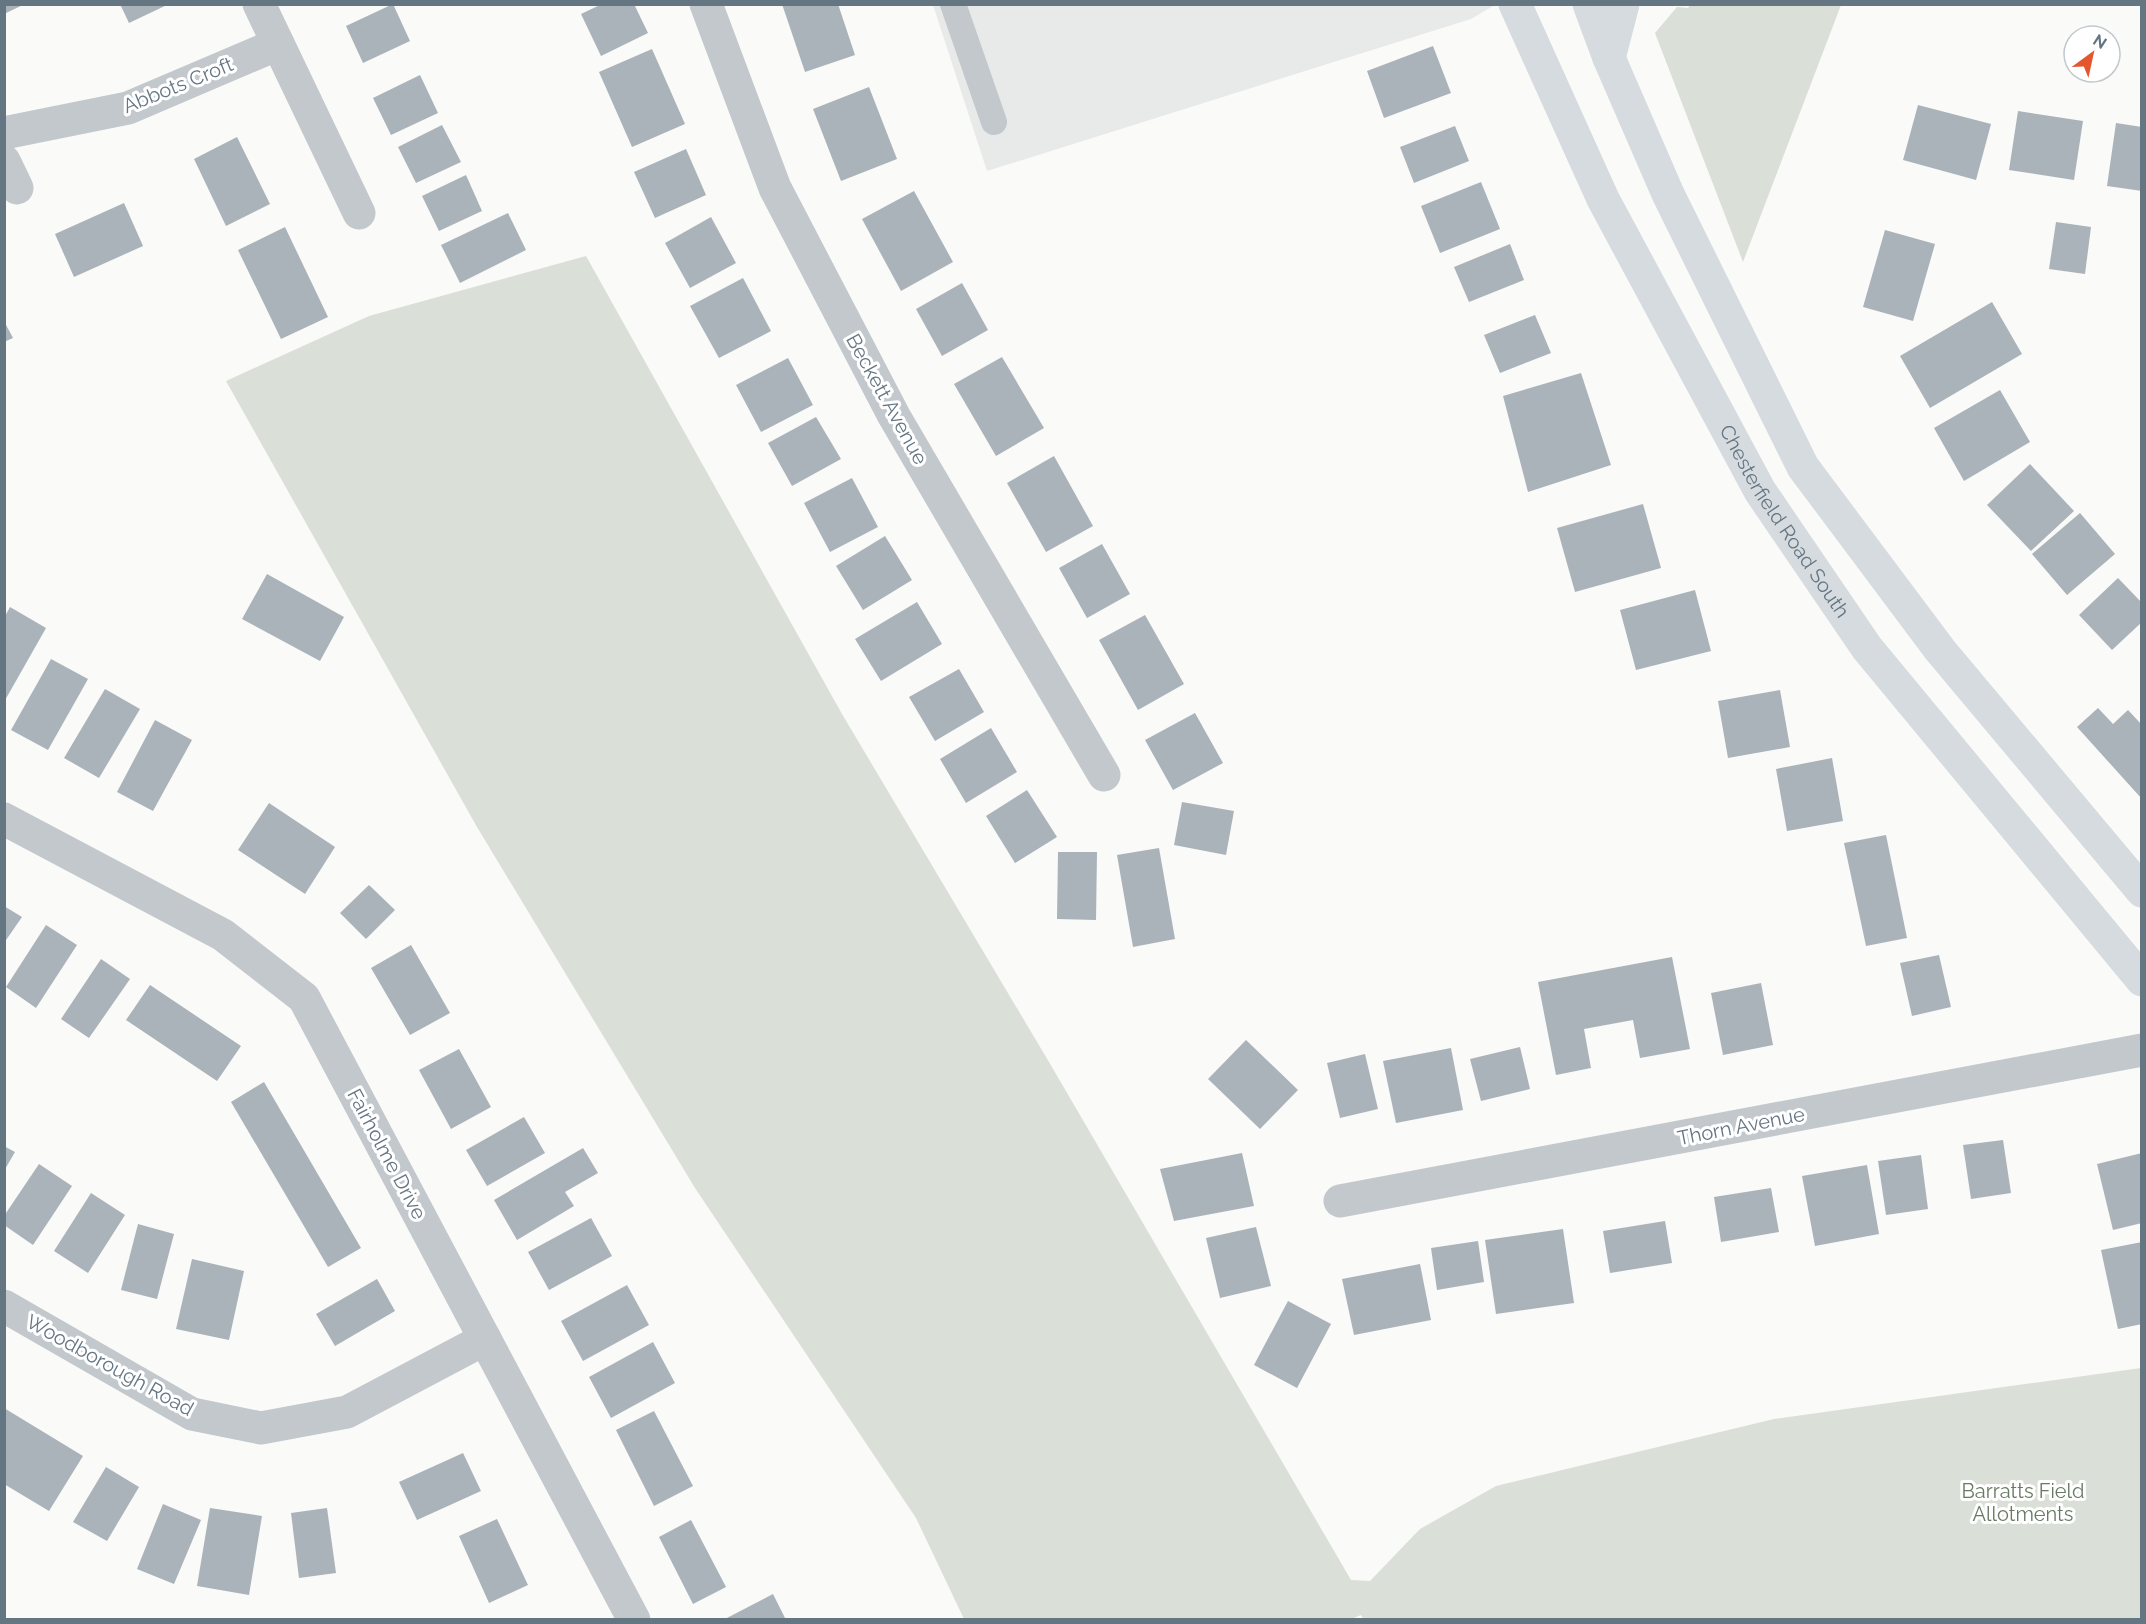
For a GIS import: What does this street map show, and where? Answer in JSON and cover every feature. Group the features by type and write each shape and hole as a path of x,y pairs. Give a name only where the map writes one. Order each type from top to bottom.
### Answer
{"main road":[{"name":"Chesterfield Road South","path":"1515,4 1603,199 1760,491 1867,648 2142,980"},
{"path":"1589,4 1609,58 1668,194 1803,467 1940,650 2142,891"},
{"path":"1609,58 1623,4"}],"street":[{"path":"259,4 359,213"},
{"name":"Beckett Avenue","path":"706,4 775,188 894,416 1104,775"},
{"name":"Abbots Croft","path":"4,133 128,108 278,44"},
{"name":"Fairholme Drive","path":"4,819 223,935 304,998 634,1620"},
{"name":"Thorn Avenue","path":"1340,1201 2142,1050"},
{"name":"Woodborough Road","path":"4,1306 192,1414 261,1428 347,1412 485,1338"}],"lane":[{"path":"954,4 994,122"}],"shaded area":[{"path":"933,5 1495,5 1471,19 987,171"}],"green space":[{"path":"1691,4 1841,5 1743,262 1655,33 1677,7 1688,8"},
{"name":"Barratts Field Allotments","path":"586,256 842,714 1049,1062 1351,1580 1370,1581 1420,1529 1496,1486 1774,1419 2141,1368 2141,1619 1364,1620 1361,1615 1349,1620 964,1619 916,1518 695,1188 477,827 226,381 369,316"}],"building":[{"path":"4,4 25,4 4,14"},
{"path":"120,4 169,4 129,23"},
{"path":"393,4 410,41 363,63 346,26"},
{"path":"602,4 634,4 648,33 601,56 581,14"},
{"path":"782,4 838,4 855,55 805,72"},
{"path":"1433,46 1451,93 1384,118 1367,71"},
{"path":"652,49 685,124 632,147 599,72"},
{"path":"420,75 438,113 391,135 373,98"},
{"path":"869,87 897,159 841,181 813,109"},
{"path":"1918,105 1991,124 1976,180 1903,160"},
{"path":"2018,111 2083,121 2074,180 2009,170"},
{"path":"2116,123 2142,127 2142,191 2107,186"},
{"path":"442,125 461,162 416,183 398,147"},
{"path":"1455,126 1469,161 1414,183 1400,147"},
{"path":"237,137 270,204 226,226 194,159"},
{"path":"686,149 706,195 655,218 634,172"},
{"path":"466,175 482,211 439,231 422,196"},
{"path":"1481,182 1500,229 1440,253 1421,206"},
{"path":"914,191 953,262 901,291 862,219"},
{"path":"124,203 143,246 74,277 55,234"},
{"path":"508,213 526,250 460,283 441,245"},
{"path":"711,217 736,263 690,288 665,243"},
{"path":"2056,222 2091,227 2085,274 2049,269"},
{"path":"285,227 328,317 281,339 238,250"},
{"path":"1885,230 1935,244 1913,321 1863,307"},
{"path":"1510,244 1524,280 1469,302 1454,267"},
{"path":"743,278 771,331 719,358 690,306"},
{"path":"962,283 988,330 942,356 916,309"},
{"path":"1992,302 2022,354 1930,408 1900,356"},
{"path":"1535,315 1551,353 1500,373 1484,335"},
{"path":"4,321 13,338 4,342"},
{"path":"1002,357 1044,428 996,456 954,384"},
{"path":"788,358 813,405 761,432 736,385"},
{"path":"1581,373 1611,465 1528,492 1503,396"},
{"path":"2000,390 2030,442 1964,481 1934,428"},
{"path":"816,417 841,459 792,486 768,443"},
{"path":"1054,456 1093,526 1046,552 1007,483"},
{"path":"2030,464 2074,511 2031,551 1987,505"},
{"path":"852,478 878,527 830,552 804,503"},
{"path":"1643,504 1661,568 1575,592 1557,528"},
{"path":"2080,513 2115,554 2067,595 2032,554"},
{"path":"885,536 912,580 863,610 836,566"},
{"path":"1102,544 1130,594 1087,618 1059,568"},
{"path":"267,574 344,617 320,661 242,619"},
{"path":"2118,578 2142,603 2142,622 2112,650 2079,615"},
{"path":"1695,590 1711,651 1636,670 1620,610"},
{"path":"917,602 942,644 881,681 855,639"},
{"path":"10,607 46,628 4,702 4,618"},
{"path":"1145,615 1184,684 1138,710 1099,640"},
{"path":"51,659 88,679 48,750 11,730"},
{"path":"959,669 984,712 935,741 909,697"},
{"path":"105,689 140,709 99,778 64,758"},
{"path":"1780,690 1790,747 1728,758 1718,701"},
{"path":"2098,708 2113,724 2128,710 2142,725 2142,799 2077,727"},
{"path":"1195,713 1223,763 1173,790 1145,740"},
{"path":"155,720 192,740 153,811 117,792"},
{"path":"991,728 1017,772 966,803 940,759"},
{"path":"1832,758 1843,821 1787,831 1776,769"},
{"path":"1027,790 1057,837 1015,863 986,816"},
{"path":"1182,802 1234,811 1226,855 1174,845"},
{"path":"269,803 335,847 305,894 238,850"},
{"path":"1886,835 1907,938 1866,946 1844,843"},
{"path":"1159,848 1175,939 1133,947 1117,855"},
{"path":"1058,852 1097,852 1096,920 1057,919"},
{"path":"369,885 395,910 366,939 340,913"},
{"path":"4,906 22,917 4,943"},
{"path":"46,925 77,945 36,1008 6,987"},
{"path":"411,945 450,1013 410,1035 371,968"},
{"path":"1939,955 1951,1007 1912,1016 1900,963"},
{"path":"1672,957 1690,1049 1640,1058 1633,1020 1584,1029 1591,1068 1556,1075 1538,982"},
{"path":"101,959 130,979 89,1038 61,1019"},
{"path":"1761,983 1773,1045 1723,1055 1711,993"},
{"path":"150,985 241,1046 217,1081 126,1020"},
{"path":"1246,1040 1298,1090 1260,1129 1208,1079"},
{"path":"1520,1047 1530,1089 1481,1101 1470,1059"},
{"path":"1451,1048 1463,1110 1396,1123 1383,1061"},
{"path":"459,1049 491,1107 451,1129 419,1070"},
{"path":"1365,1054 1378,1109 1340,1118 1327,1063"},
{"path":"264,1082 361,1248 328,1267 231,1102"},
{"path":"524,1117 545,1153 487,1186 466,1150"},
{"path":"2003,1140 2011,1193 1971,1199 1963,1145"},
{"path":"4,1146 15,1152 4,1171"},
{"path":"583,1148 598,1173 565,1192 574,1206 517,1240 494,1200"},
{"path":"1242,1153 1254,1206 1174,1221 1160,1169"},
{"path":"2142,1153 2142,1223 2113,1230 2097,1164"},
{"path":"1921,1155 1928,1209 1886,1215 1878,1161"},
{"path":"39,1164 72,1186 33,1245 4,1225 4,1216"},
{"path":"1867,1165 1879,1234 1815,1246 1802,1176"},
{"path":"1771,1188 1779,1232 1721,1242 1714,1197"},
{"path":"91,1193 125,1215 88,1273 54,1251"},
{"path":"591,1218 612,1256 549,1290 528,1252"},
{"path":"1665,1221 1672,1263 1610,1273 1603,1231"},
{"path":"138,1224 174,1234 157,1299 121,1290"},
{"path":"1256,1227 1271,1286 1220,1298 1206,1238"},
{"path":"1563,1229 1574,1303 1496,1314 1485,1240"},
{"path":"1478,1241 1484,1282 1437,1290 1431,1248"},
{"path":"2142,1242 2142,1324 2118,1329 2101,1250"},
{"path":"192,1259 244,1271 229,1340 176,1329"},
{"path":"1420,1264 1431,1320 1354,1335 1342,1279"},
{"path":"377,1279 395,1311 335,1346 316,1314"},
{"path":"627,1285 649,1325 583,1361 561,1321"},
{"path":"1288,1301 1331,1324 1297,1388 1254,1365"},
{"path":"653,1342 675,1383 611,1418 589,1377"},
{"path":"4,1408 83,1456 49,1511 4,1484"},
{"path":"654,1411 693,1486 654,1506 616,1430"},
{"path":"463,1453 481,1491 417,1520 399,1482"},
{"path":"106,1467 139,1487 107,1541 73,1522"},
{"path":"163,1504 201,1520 174,1584 137,1569"},
{"path":"210,1508 262,1516 249,1595 197,1586"},
{"path":"327,1508 336,1573 299,1578 291,1513"},
{"path":"497,1519 528,1585 489,1603 459,1536"},
{"path":"691,1520 726,1587 693,1604 659,1537"},
{"path":"773,1594 786,1620 723,1620"}]}
